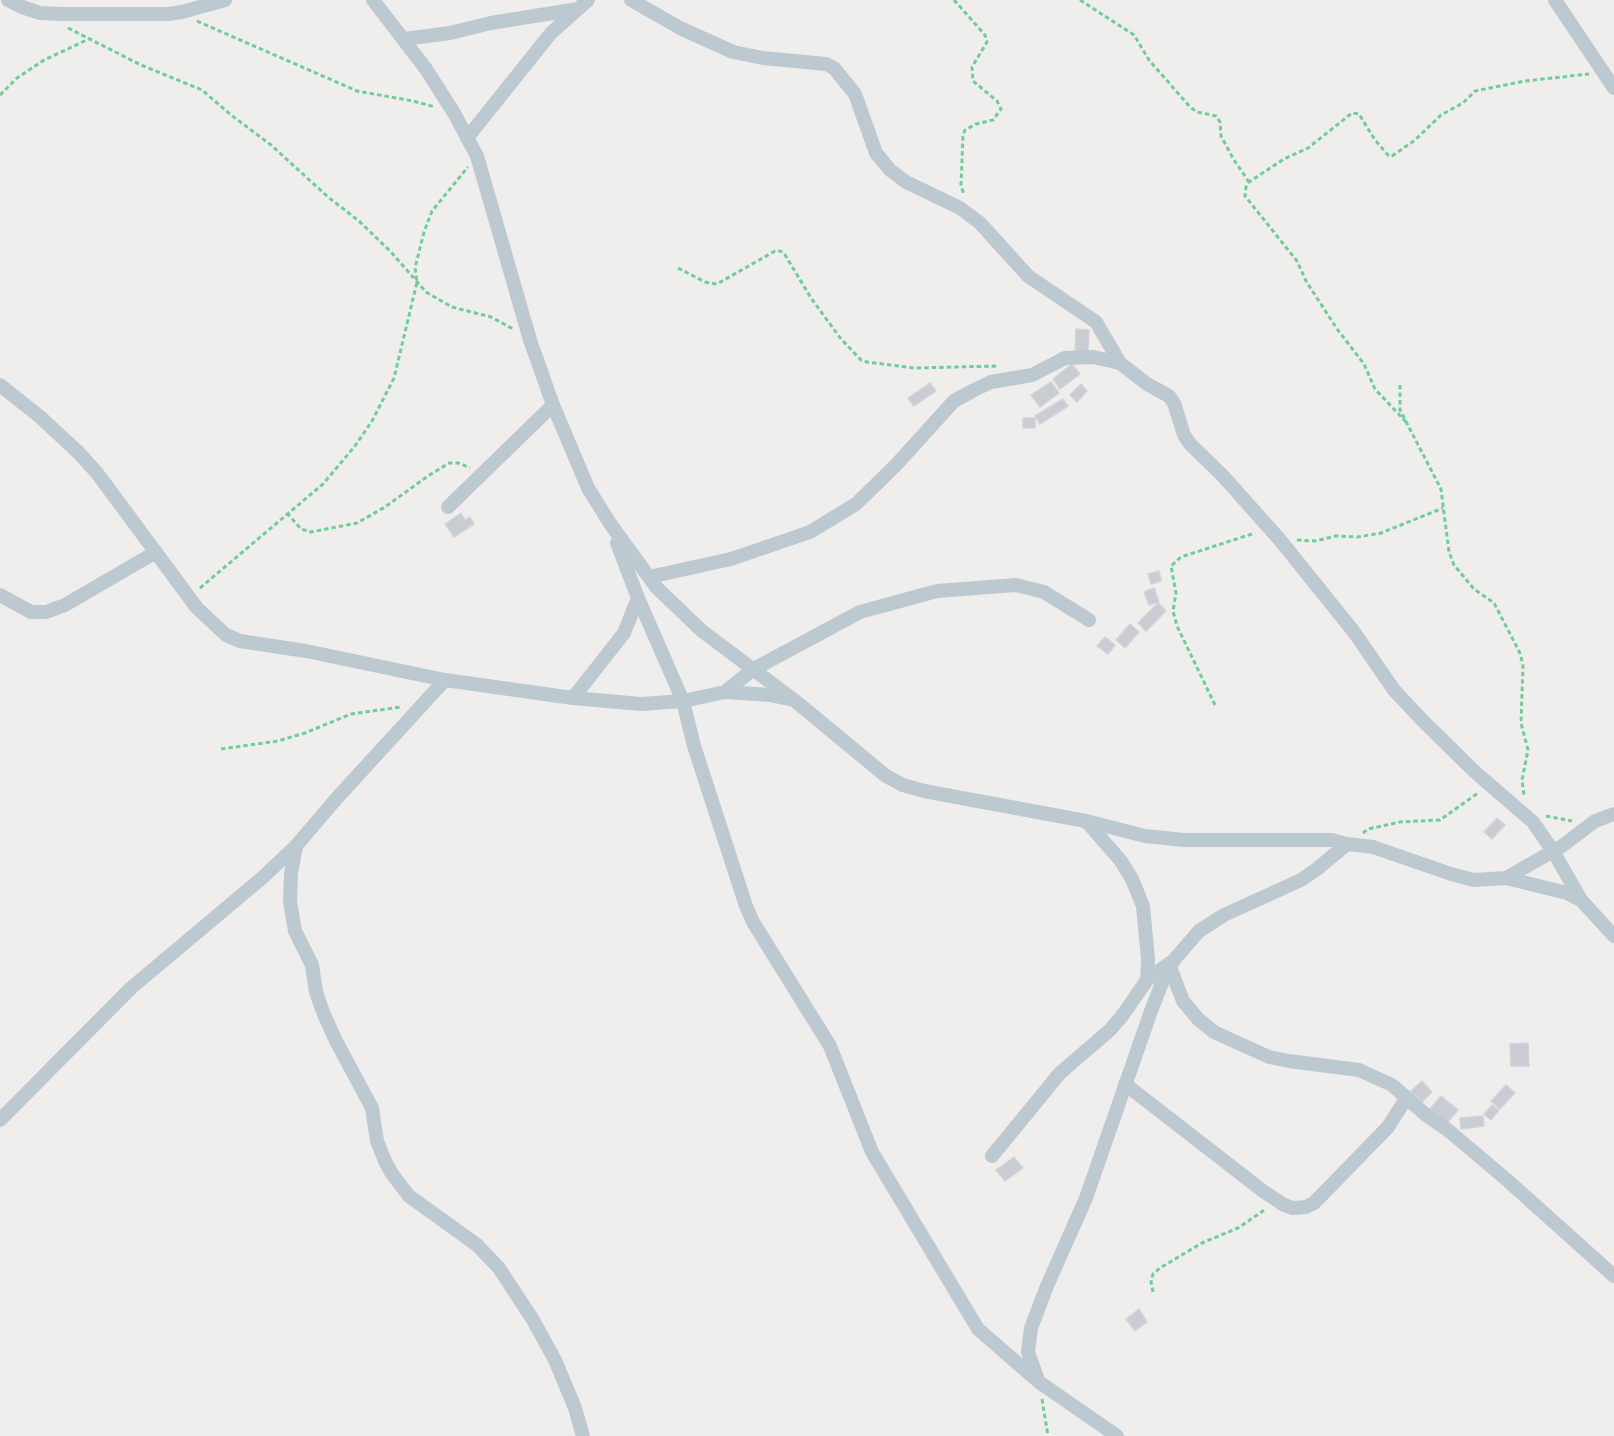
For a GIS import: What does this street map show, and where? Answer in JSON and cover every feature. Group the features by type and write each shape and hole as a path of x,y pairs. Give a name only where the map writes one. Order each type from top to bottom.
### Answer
{"street":[{"path":"8,0 22,8 40,13 168,14 225,0"},
{"path":"373,0 404,39 454,113 477,156 530,340 553,405 588,488 611,525 657,588 702,631 794,700 886,776 903,785 924,791 1086,821 1145,836 1184,840 1332,840 1373,847 1474,880 1506,878 1567,893 1581,900"},
{"path":"631,0 680,28 733,52 763,58 830,65 855,94 876,153 890,170 906,182 960,208 980,223 1028,276 1096,322 1120,363 1140,379 1169,396 1174,403 1184,435 1190,444 1223,476 1276,536 1354,632 1395,690 1422,720 1490,785 1533,822 1553,851 1581,900 1614,936"},
{"path":"1555,0 1614,88"},
{"path":"404,39 450,33 583,4"},
{"path":"467,138 530,57 551,33 583,4"},
{"path":"649,577 731,559 810,532 856,504 962,396 991,382 1032,375 1065,358 1093,357 1120,363"},
{"path":"0,385 39,416 79,453 97,473 189,597 225,635 240,642 306,651 445,680 573,698 641,704 683,701 724,692 770,695 794,700"},
{"path":"448,507 553,405"},
{"path":"611,525 638,598 683,701 694,746 746,906 753,922 830,1046 872,1152 978,1329 1039,1382 1117,1436"},
{"path":"0,595 31,612 46,612 65,604 156,552"},
{"path":"724,692 752,670 860,612 937,591 1016,585 1044,592 1089,620"},
{"path":"573,698 624,633 638,598"},
{"path":"0,1120 131,988 262,878 296,846 336,798 445,680"},
{"path":"1506,878 1553,851 1595,821 1614,814"},
{"path":"1086,821 1121,861 1132,879 1143,906 1148,959 1147,980"},
{"path":"1039,1382 1028,1352 1031,1328 1086,1198 1151,1011 1172,963 1187,944 1207,926 1224,915 1300,880 1347,844"},
{"path":"296,846 291,873 290,901 295,931 312,964 316,992 323,1012 372,1108 377,1140 385,1161 409,1196 477,1245 499,1268 533,1320 555,1360 575,1408 583,1436"},
{"path":"992,1156 1060,1072 1115,1025 1147,980 1172,963"},
{"path":"1172,963 1184,1001 1198,1019 1214,1032 1269,1057 1359,1070 1392,1084 1426,1115 1449,1131 1507,1180 1614,1276"},
{"path":"1125,1084 1277,1201 1293,1208 1310,1206 1388,1127 1402,1105 1409,1099"}],"path":[{"path":"954,0 985,35 987,42 972,67 973,81 998,102 1001,109 993,120 970,126 963,135 961,185 965,196"},
{"path":"1080,0 1134,35 1149,60 1190,107 1197,112 1216,116 1220,122 1221,136 1234,160 1250,182"},
{"path":"182,12 208,27 302,66 357,92 413,101 454,113"},
{"path":"66,27 141,65 202,90 271,145 328,197 359,221 391,252 417,282 441,302 491,317 530,340"},
{"path":"0,95 17,78 44,60 89,39"},
{"path":"1406,422 1376,389 1364,364 1337,329 1306,281 1297,261 1244,192 1250,182 1284,159 1308,148 1352,114 1359,114 1375,140 1388,155 1392,156 1415,140 1441,115 1463,103 1476,91 1525,81 1605,73"},
{"path":"189,597 323,484 372,421 394,378 417,282 415,268 432,211 477,156"},
{"path":"678,268 705,282 717,284 775,251 780,251 784,253 811,298 841,339 861,360 914,368 997,365 1004,369 1012,380"},
{"path":"1400,385 1400,410 1438,482 1447,527 1449,552 1454,565 1474,589 1494,603 1519,651 1523,664 1521,723 1528,750 1522,780 1526,801"},
{"path":"287,513 301,529 311,532 357,523 385,507 449,463 459,463 482,474"},
{"path":"1215,705 1177,626 1173,611 1176,593 1171,566 1175,560 1255,532 1315,541 1336,536 1357,537 1381,533 1443,508"},
{"path":"221,748 278,741 365,711 421,705"},
{"path":"1347,844 1368,829 1400,822 1440,820 1454,808 1490,785"},
{"path":"1539,813 1569,821 1595,821"},
{"path":"1153,1292 1151,1282 1153,1274 1160,1268 1202,1243 1238,1228 1277,1201"},
{"path":"1039,1382 1048,1436"}],"building":[{"path":"1076,329 1089,330 1088,352 1075,352"},
{"path":"1072,364 1080,374 1060,389 1053,379"},
{"path":"1051,382 1059,393 1040,407 1031,395"},
{"path":"930,383 936,391 914,406 908,398"},
{"path":"1081,384 1087,391 1077,402 1070,395"},
{"path":"1063,399 1068,406 1040,424 1035,416"},
{"path":"1023,418 1035,418 1035,428 1023,428"},
{"path":"461,513 465,520 470,517 474,524 454,537 445,524"},
{"path":"1159,571 1161,581 1151,584 1148,574"},
{"path":"1154,588 1159,602 1149,605 1144,592"},
{"path":"1158,603 1166,611 1146,631 1138,623"},
{"path":"1130,624 1139,632 1125,648 1116,640"},
{"path":"1105,637 1115,645 1108,654 1097,646"},
{"path":"1497,818 1505,825 1492,839 1484,832"},
{"path":"1528,1043 1529,1066 1511,1066 1510,1044"},
{"path":"1422,1081 1432,1092 1422,1102 1411,1091"},
{"path":"1506,1085 1515,1093 1500,1109 1491,1101"},
{"path":"1441,1096 1458,1110 1447,1123 1430,1109"},
{"path":"1492,1105 1499,1110 1491,1120 1484,1114"},
{"path":"1483,1116 1484,1126 1461,1129 1460,1118"},
{"path":"1014,1157 1023,1168 1005,1181 996,1170"},
{"path":"1139,1309 1147,1322 1135,1331 1126,1319"}]}
